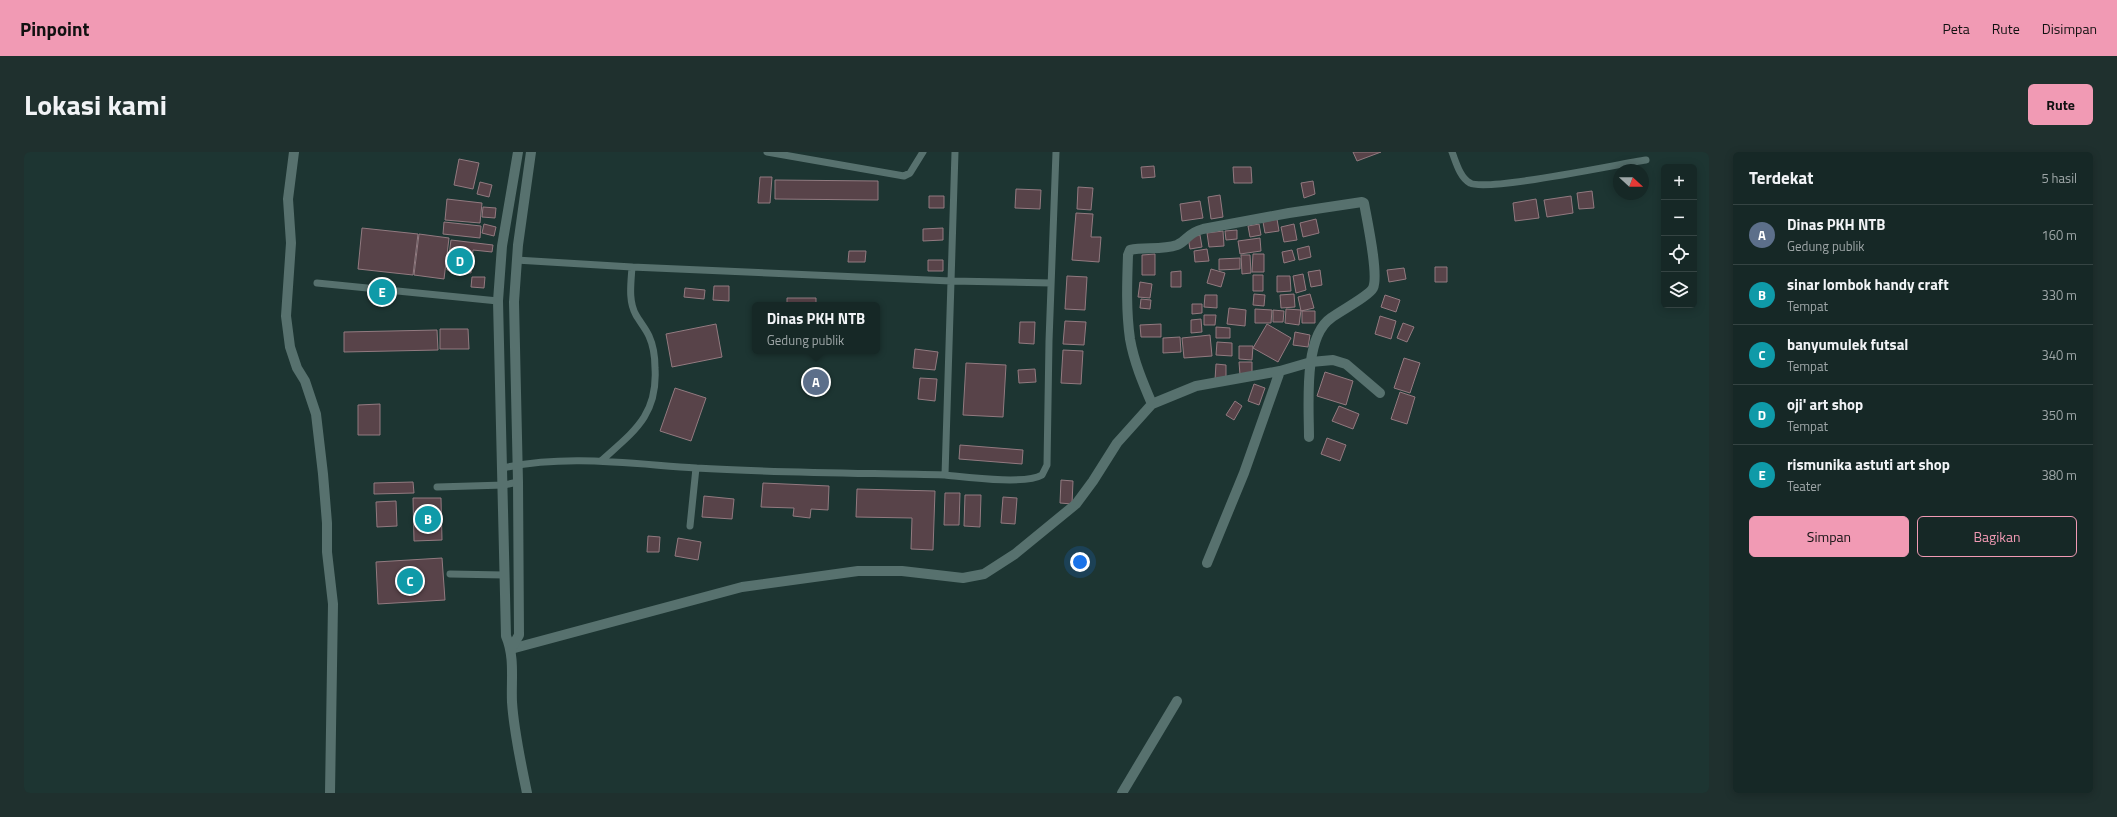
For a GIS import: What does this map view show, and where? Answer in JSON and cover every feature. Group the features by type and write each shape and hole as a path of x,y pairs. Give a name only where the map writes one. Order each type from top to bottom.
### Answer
{"street":[{"path":"294,152 288,199 291,243 286,316 290,347 297,368 305,381 316,414 323,474 327,523 327,552 333,604 330,793"},
{"path":"518,152 502,246 498,301 504,485 506,636 511,649 512,703 517,744 527,793"},
{"path":"511,649 519,635 518,465 515,368 516,260 531,152"},
{"path":"1152,404 1138,370 1130,340 1127,314 1128,255 1130,250 1174,246 1182,242 1191,233 1203,229 1289,213 1362,202 1364,203 1374,267 1373,288 1368,296 1348,306 1327,320 1321,327 1311,362 1309,437"},
{"path":"502,246 518,245"},
{"path":"511,649 742,587 858,572 902,571 962,578 984,574 1016,554 1076,504 1093,481 1117,442 1152,404 1196,386 1280,371 1311,362 1333,360 1346,364 1380,393"},
{"path":"1207,563 1244,473 1280,371"},
{"path":"1122,793 1177,701"}],"lane":[{"path":"767,152 781,153 904,176 910,172 923,152"},
{"path":"945,474 955,152"},
{"path":"503,468 518,465 601,461 696,468 945,474 976,478 1030,480 1038,478 1044,473 1047,465 1051,283 1056,152"},
{"path":"1452,152 1464,179 1470,184 1508,183 1646,160"},
{"path":"516,260 632,267 951,281 1051,283"},
{"path":"601,461 641,423 650,408 654,395 656,381 654,348 648,334 634,313 631,302 632,267"},
{"path":"317,283 498,301"},
{"path":"690,526 696,468"},
{"path":"437,487 504,485 518,482"},
{"path":"450,574 504,575"}],"building":[{"path":"1353,152 1381,152 1357,161"},
{"path":"459,159 479,163 473,189 454,185"},
{"path":"1154,166 1155,177 1142,178 1141,167"},
{"path":"1233,167 1251,167 1252,183 1234,183"},
{"path":"760,177 772,177 770,203 758,203"},
{"path":"775,180 878,181 878,200 775,199"},
{"path":"1313,181 1315,194 1304,198 1301,183"},
{"path":"480,182 492,185 489,197 477,194"},
{"path":"1078,187 1093,188 1091,210 1077,209"},
{"path":"1016,189 1041,190 1040,209 1015,208"},
{"path":"1592,191 1594,208 1579,209 1577,193"},
{"path":"1220,195 1223,217 1211,219 1208,197"},
{"path":"929,196 944,196 944,208 929,208"},
{"path":"1571,196 1573,213 1547,217 1544,200"},
{"path":"447,199 482,203 480,223 445,220"},
{"path":"1536,199 1539,218 1515,221 1513,203"},
{"path":"1200,201 1203,218 1182,221 1180,204"},
{"path":"483,207 496,208 495,218 482,217"},
{"path":"1076,213 1093,214 1091,237 1101,237 1099,262 1072,260"},
{"path":"1277,219 1279,231 1265,233 1263,222"},
{"path":"1316,219 1319,233 1303,237 1300,223"},
{"path":"444,222 481,226 480,238 443,234"},
{"path":"484,224 496,227 494,236 482,233"},
{"path":"1259,224 1261,235 1250,237 1248,226"},
{"path":"1294,224 1297,240 1284,242 1281,227"},
{"path":"362,228 418,234 413,275 358,269"},
{"path":"943,228 943,240 923,241 923,229"},
{"path":"1237,230 1237,239 1226,240 1225,231"},
{"path":"1223,231 1224,246 1209,247 1207,233"},
{"path":"419,234 449,238 444,279 414,275"},
{"path":"1200,235 1202,247 1190,249 1188,237"},
{"path":"1260,238 1261,251 1240,254 1238,241"},
{"path":"451,240 493,245 492,252 473,250 471,273 447,270"},
{"path":"1309,246 1311,257 1299,260 1297,249"},
{"path":"1207,249 1209,261 1195,262 1194,251"},
{"path":"1292,250 1295,260 1284,263 1282,252"},
{"path":"849,251 866,251 865,262 848,262"},
{"path":"1155,254 1155,275 1142,275 1142,255"},
{"path":"1253,254 1264,254 1264,272 1252,272"},
{"path":"1241,255 1250,255 1251,273 1242,274"},
{"path":"1240,258 1240,269 1219,270 1219,259"},
{"path":"928,260 943,260 943,271 928,271"},
{"path":"1435,267 1447,267 1447,282 1435,282"},
{"path":"1404,268 1406,279 1389,282 1387,270"},
{"path":"1211,269 1225,273 1221,287 1207,283"},
{"path":"1320,270 1322,285 1311,287 1308,272"},
{"path":"1181,271 1181,287 1171,287 1171,272"},
{"path":"1303,274 1306,290 1296,293 1293,276"},
{"path":"1253,275 1263,275 1263,291 1253,291"},
{"path":"1067,276 1087,277 1085,310 1065,309"},
{"path":"1277,276 1290,276 1291,291 1277,292"},
{"path":"472,277 485,277 484,288 471,287"},
{"path":"1140,282 1152,284 1150,298 1138,297"},
{"path":"714,286 729,286 729,301 713,300"},
{"path":"685,288 705,290 704,299 684,297"},
{"path":"1254,294 1265,295 1264,306 1253,305"},
{"path":"1294,294 1295,307 1281,308 1280,295"},
{"path":"1310,294 1314,308 1301,311 1298,297"},
{"path":"1205,295 1217,295 1217,308 1204,307"},
{"path":"1385,295 1400,300 1396,312 1381,307"},
{"path":"787,298 816,298 816,302 787,302"},
{"path":"1141,299 1151,300 1150,309 1140,308"},
{"path":"1192,304 1202,304 1202,313 1192,314"},
{"path":"1229,308 1246,310 1245,326 1227,324"},
{"path":"1255,309 1272,310 1271,323 1255,323"},
{"path":"1286,309 1301,310 1299,325 1285,323"},
{"path":"1273,310 1284,311 1283,322 1273,322"},
{"path":"1302,311 1315,311 1315,323 1302,323"},
{"path":"1204,315 1216,315 1215,325 1204,325"},
{"path":"1380,316 1396,321 1391,339 1375,334"},
{"path":"1201,319 1202,332 1191,333 1191,320"},
{"path":"1065,321 1086,322 1084,345 1063,344"},
{"path":"1020,322 1035,322 1034,344 1019,343"},
{"path":"1403,323 1414,327 1407,342 1397,338"},
{"path":"716,324 722,357 672,367 666,334"},
{"path":"1161,324 1161,337 1141,337 1140,325"},
{"path":"1267,324 1291,338 1278,362 1253,348"},
{"path":"1216,327 1230,328 1230,338 1216,338"},
{"path":"440,329 468,329 469,349 440,349"},
{"path":"437,330 438,350 344,352 344,332"},
{"path":"1295,332 1310,335 1308,347 1293,345"},
{"path":"1210,335 1212,356 1184,358 1182,338"},
{"path":"1180,337 1181,352 1163,353 1163,338"},
{"path":"1217,342 1232,343 1232,356 1216,355"},
{"path":"1239,346 1253,346 1252,360 1239,359"},
{"path":"915,349 938,352 935,370 913,368"},
{"path":"1063,350 1083,351 1081,384 1061,383"},
{"path":"1404,358 1420,363 1410,393 1394,388"},
{"path":"1239,362 1252,362 1252,374 1240,375"},
{"path":"966,363 1006,365 1003,417 963,415"},
{"path":"1216,364 1226,365 1226,381 1215,380"},
{"path":"1035,369 1036,382 1019,383 1018,370"},
{"path":"1325,372 1353,381 1346,405 1317,396"},
{"path":"920,378 937,379 935,401 918,399"},
{"path":"1254,384 1265,388 1259,405 1248,401"},
{"path":"675,388 706,398 691,441 660,431"},
{"path":"1400,392 1415,397 1407,424 1391,419"},
{"path":"1235,401 1242,406 1234,420 1226,415"},
{"path":"380,404 380,435 358,435 358,405"},
{"path":"1339,406 1359,414 1353,429 1332,421"},
{"path":"1327,438 1346,445 1340,461 1321,454"},
{"path":"960,445 1023,450 1022,464 959,459"},
{"path":"1061,480 1073,481 1072,504 1060,503"},
{"path":"413,482 414,493 374,494 374,483"},
{"path":"763,483 829,486 828,510 811,509 810,518 793,516 794,508 761,507"},
{"path":"857,489 935,491 933,550 911,549 912,518 856,517"},
{"path":"945,493 960,493 959,525 944,525"},
{"path":"965,495 981,495 980,527 964,526"},
{"path":"704,496 734,499 732,519 702,517"},
{"path":"1003,497 1017,498 1015,524 1001,523"},
{"path":"413,498 441,498 442,540 414,541"},
{"path":"396,501 397,526 377,527 376,502"},
{"path":"648,536 660,537 659,552 647,552"},
{"path":"678,538 701,542 698,560 675,556"},
{"path":"442,558 445,600 378,604 376,562"}],"place":[{"name":"oji' art shop","path":"460,261"},
{"name":"rismunika astuti art shop","path":"382,292"},
{"name":"Dinas PKH NTB","path":"816,382"},
{"name":"sinar lombok handy craft","path":"428,519"},
{"name":"banyumulek futsal","path":"410,581"}]}
